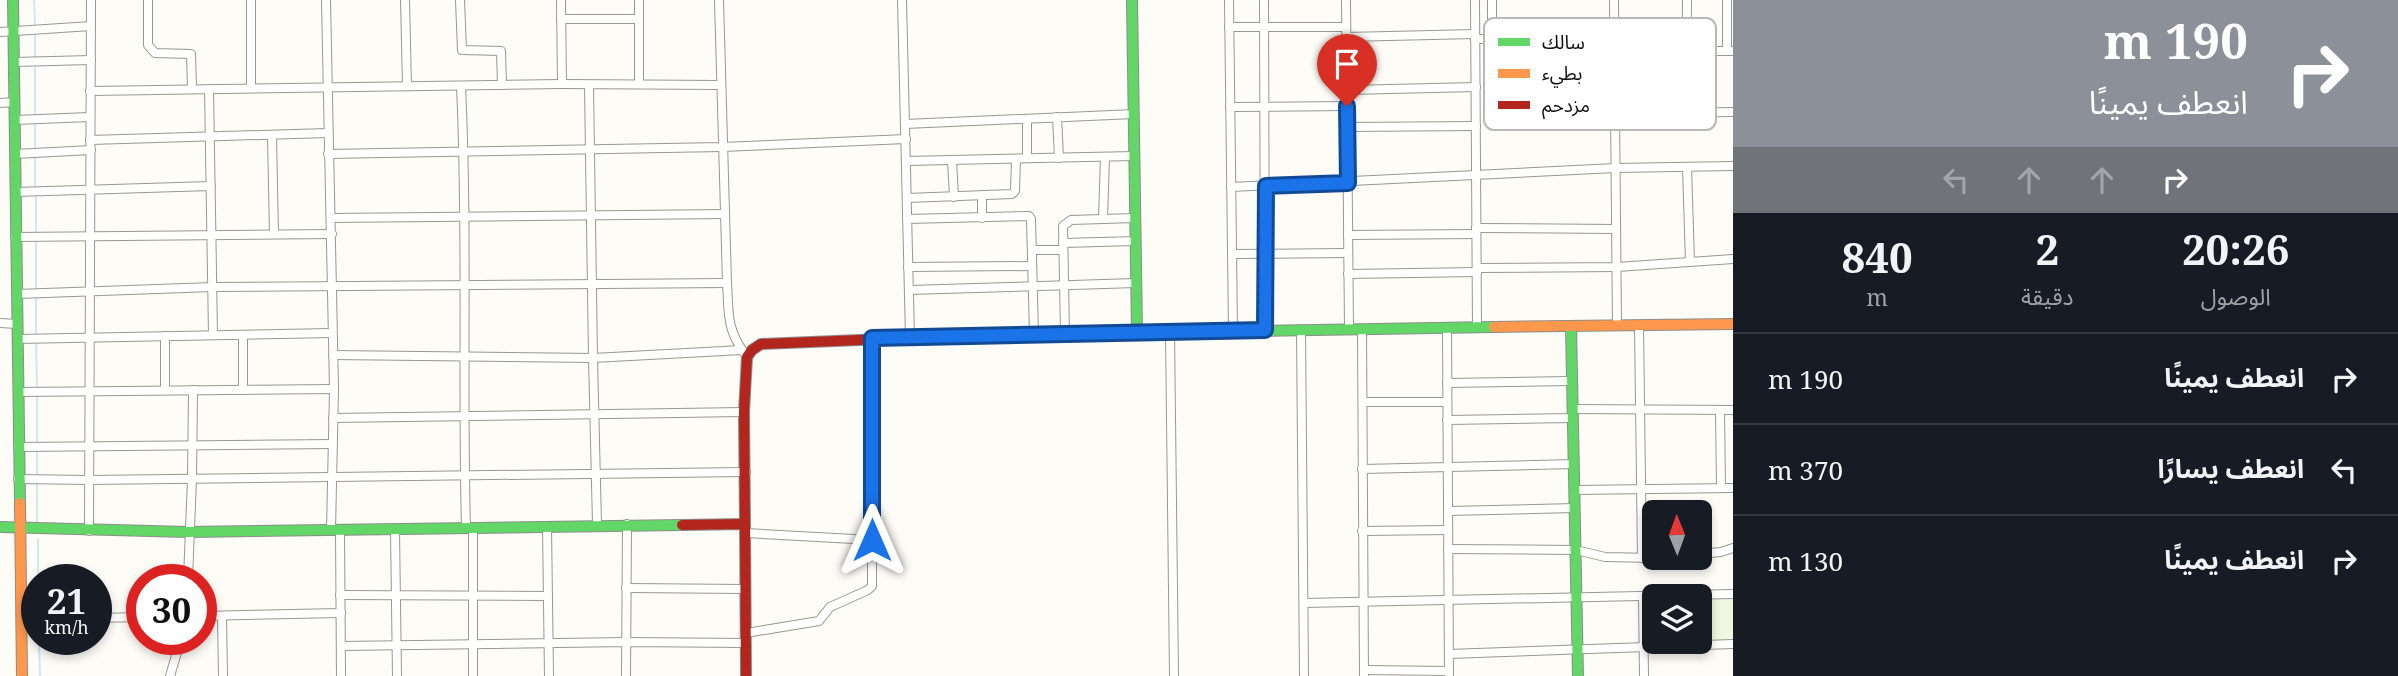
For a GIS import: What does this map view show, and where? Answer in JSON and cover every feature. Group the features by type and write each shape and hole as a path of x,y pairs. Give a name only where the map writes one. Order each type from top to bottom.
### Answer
{"main road":[{"path":"13,0 21,620"},
{"path":"1132,0 1137,332"},
{"path":"746,676 745,354 761,344 872,338 1170,331 1733,324"},
{"path":"1571,327 1578,676"},
{"path":"0,527 188,532 627,524 746,529"},
{"path":"22,655 22,676"}],"street":[{"path":"89,531 91,0"},
{"path":"148,0 148,46 155,53 191,54 192,89"},
{"path":"251,0 251,88"},
{"path":"326,0 332,234 333,477 341,613 341,676"},
{"path":"405,0 407,86"},
{"path":"460,0 462,50 501,51 502,85"},
{"path":"561,0 562,84"},
{"path":"639,0 639,84"},
{"path":"719,0 727,283 733,338 745,354"},
{"path":"902,0 910,338"},
{"path":"1229,0 1233,331"},
{"path":"1264,0 1265,330"},
{"path":"1346,0 1349,329"},
{"path":"1475,0 1477,328"},
{"path":"1492,0 1492,18"},
{"path":"1614,0 1614,18"},
{"path":"1687,0 1687,18"},
{"path":"1727,0 1730,51"},
{"path":"561,19 639,19"},
{"path":"0,32 91,26"},
{"path":"1230,27 1346,27"},
{"path":"1346,37 1484,37"},
{"path":"14,62 90,60"},
{"path":"90,91 562,84 721,85"},
{"path":"589,85 597,524"},
{"path":"461,86 465,216 464,476 473,594 473,676"},
{"path":"1347,90 1476,87"},
{"path":"209,89 213,335"},
{"path":"0,103 14,102"},
{"path":"1230,107 1347,106"},
{"path":"905,124 1134,114"},
{"path":"15,120 90,117"},
{"path":"1057,117 1059,158"},
{"path":"1027,119 1027,159"},
{"path":"1347,127 1476,125"},
{"path":"1615,130 1617,326"},
{"path":"90,140 328,133"},
{"path":"272,136 274,234"},
{"path":"328,155 722,147 905,139"},
{"path":"15,153 91,150"},
{"path":"906,161 1135,156"},
{"path":"1103,219 1105,157"},
{"path":"907,198 1014,193 1016,159"},
{"path":"952,160 954,197"},
{"path":"1231,187 1616,168 1733,166"},
{"path":"1687,167 1690,262"},
{"path":"15,192 211,186"},
{"path":"982,195 982,218"},
{"path":"331,218 725,214"},
{"path":"907,219 1029,216 1034,335"},
{"path":"1065,334 1065,222 1135,218"},
{"path":"1348,235 1616,229"},
{"path":"15,237 332,234"},
{"path":"1032,250 1136,241"},
{"path":"1232,254 1348,253"},
{"path":"1348,274 1617,267 1733,259"},
{"path":"908,267 1032,266"},
{"path":"17,294 332,285 727,283"},
{"path":"909,290 1136,283"},
{"path":"0,323 17,324"},
{"path":"1639,326 1642,500"},
{"path":"1363,329 1364,673 1449,674 1447,328"},
{"path":"1301,330 1304,676"},
{"path":"1170,331 1174,676"},
{"path":"17,339 332,333"},
{"path":"243,335 243,390"},
{"path":"165,337 165,390"},
{"path":"341,646 746,638 818,621 830,607 868,590 873,581 872,338"},
{"path":"333,355 593,358 745,354"},
{"path":"1447,383 1572,381"},
{"path":"18,392 334,389"},
{"path":"188,564 193,390"},
{"path":"1364,402 1447,402"},
{"path":"1447,420 1573,414 1618,409 1733,410"},
{"path":"1720,410 1721,488"},
{"path":"333,418 744,412"},
{"path":"18,447 333,444"},
{"path":"1362,469 1574,464"},
{"path":"18,479 746,472"},
{"path":"1574,490 1733,488"},
{"path":"1448,511 1575,508"},
{"path":"626,676 627,524"},
{"path":"547,526 549,676"},
{"path":"746,529 872,540"},
{"path":"395,530 397,676"},
{"path":"1363,531 1448,530"},
{"path":"1712,553 1733,548"},
{"path":"1448,549 1576,550 1605,557 1642,558"},
{"path":"626,588 746,589"},
{"path":"1712,595 1733,594"},
{"path":"340,595 548,596"},
{"path":"1304,603 1642,597"},
{"path":"217,616 341,613"},
{"path":"222,616 223,676"},
{"path":"1712,645 1733,644"},
{"path":"1449,654 1642,648"},
{"path":"1644,654 1644,676"},
{"path":"170,676 176,655"}],"green space":[{"path":"1712,598 1733,598 1733,642 1712,642"}],"waterway":[{"path":"34,0 35,26"},
{"path":"35,32 35,58"},
{"path":"35,64 35,117"},
{"path":"35,123 35,149"},
{"path":"35,155 35,187"},
{"path":"36,193 36,233"},
{"path":"36,239 36,289"},
{"path":"36,298 36,334"},
{"path":"36,344 37,387"},
{"path":"37,396 37,443"},
{"path":"37,449 37,474"},
{"path":"37,484 37,523"},
{"path":"38,539 38,564"},
{"path":"39,655 40,676"}],"traffic: fast":[{"path":"13,0 20,503"},
{"path":"1132,0 1137,332"},
{"path":"957,336 1494,327"},
{"path":"1571,327 1578,676"},
{"path":"0,527 188,532 682,525"}],"traffic: slow":[{"path":"1494,327 1733,324"},
{"path":"20,503 22,676"}],"traffic: jam":[{"path":"745,524 744,412 747,357 752,350 761,344 957,336"},
{"path":"682,525 745,524 746,676"}],"route":[{"path":"872,540 872,338 1265,330 1266,186 1348,183 1347,106"}]}
